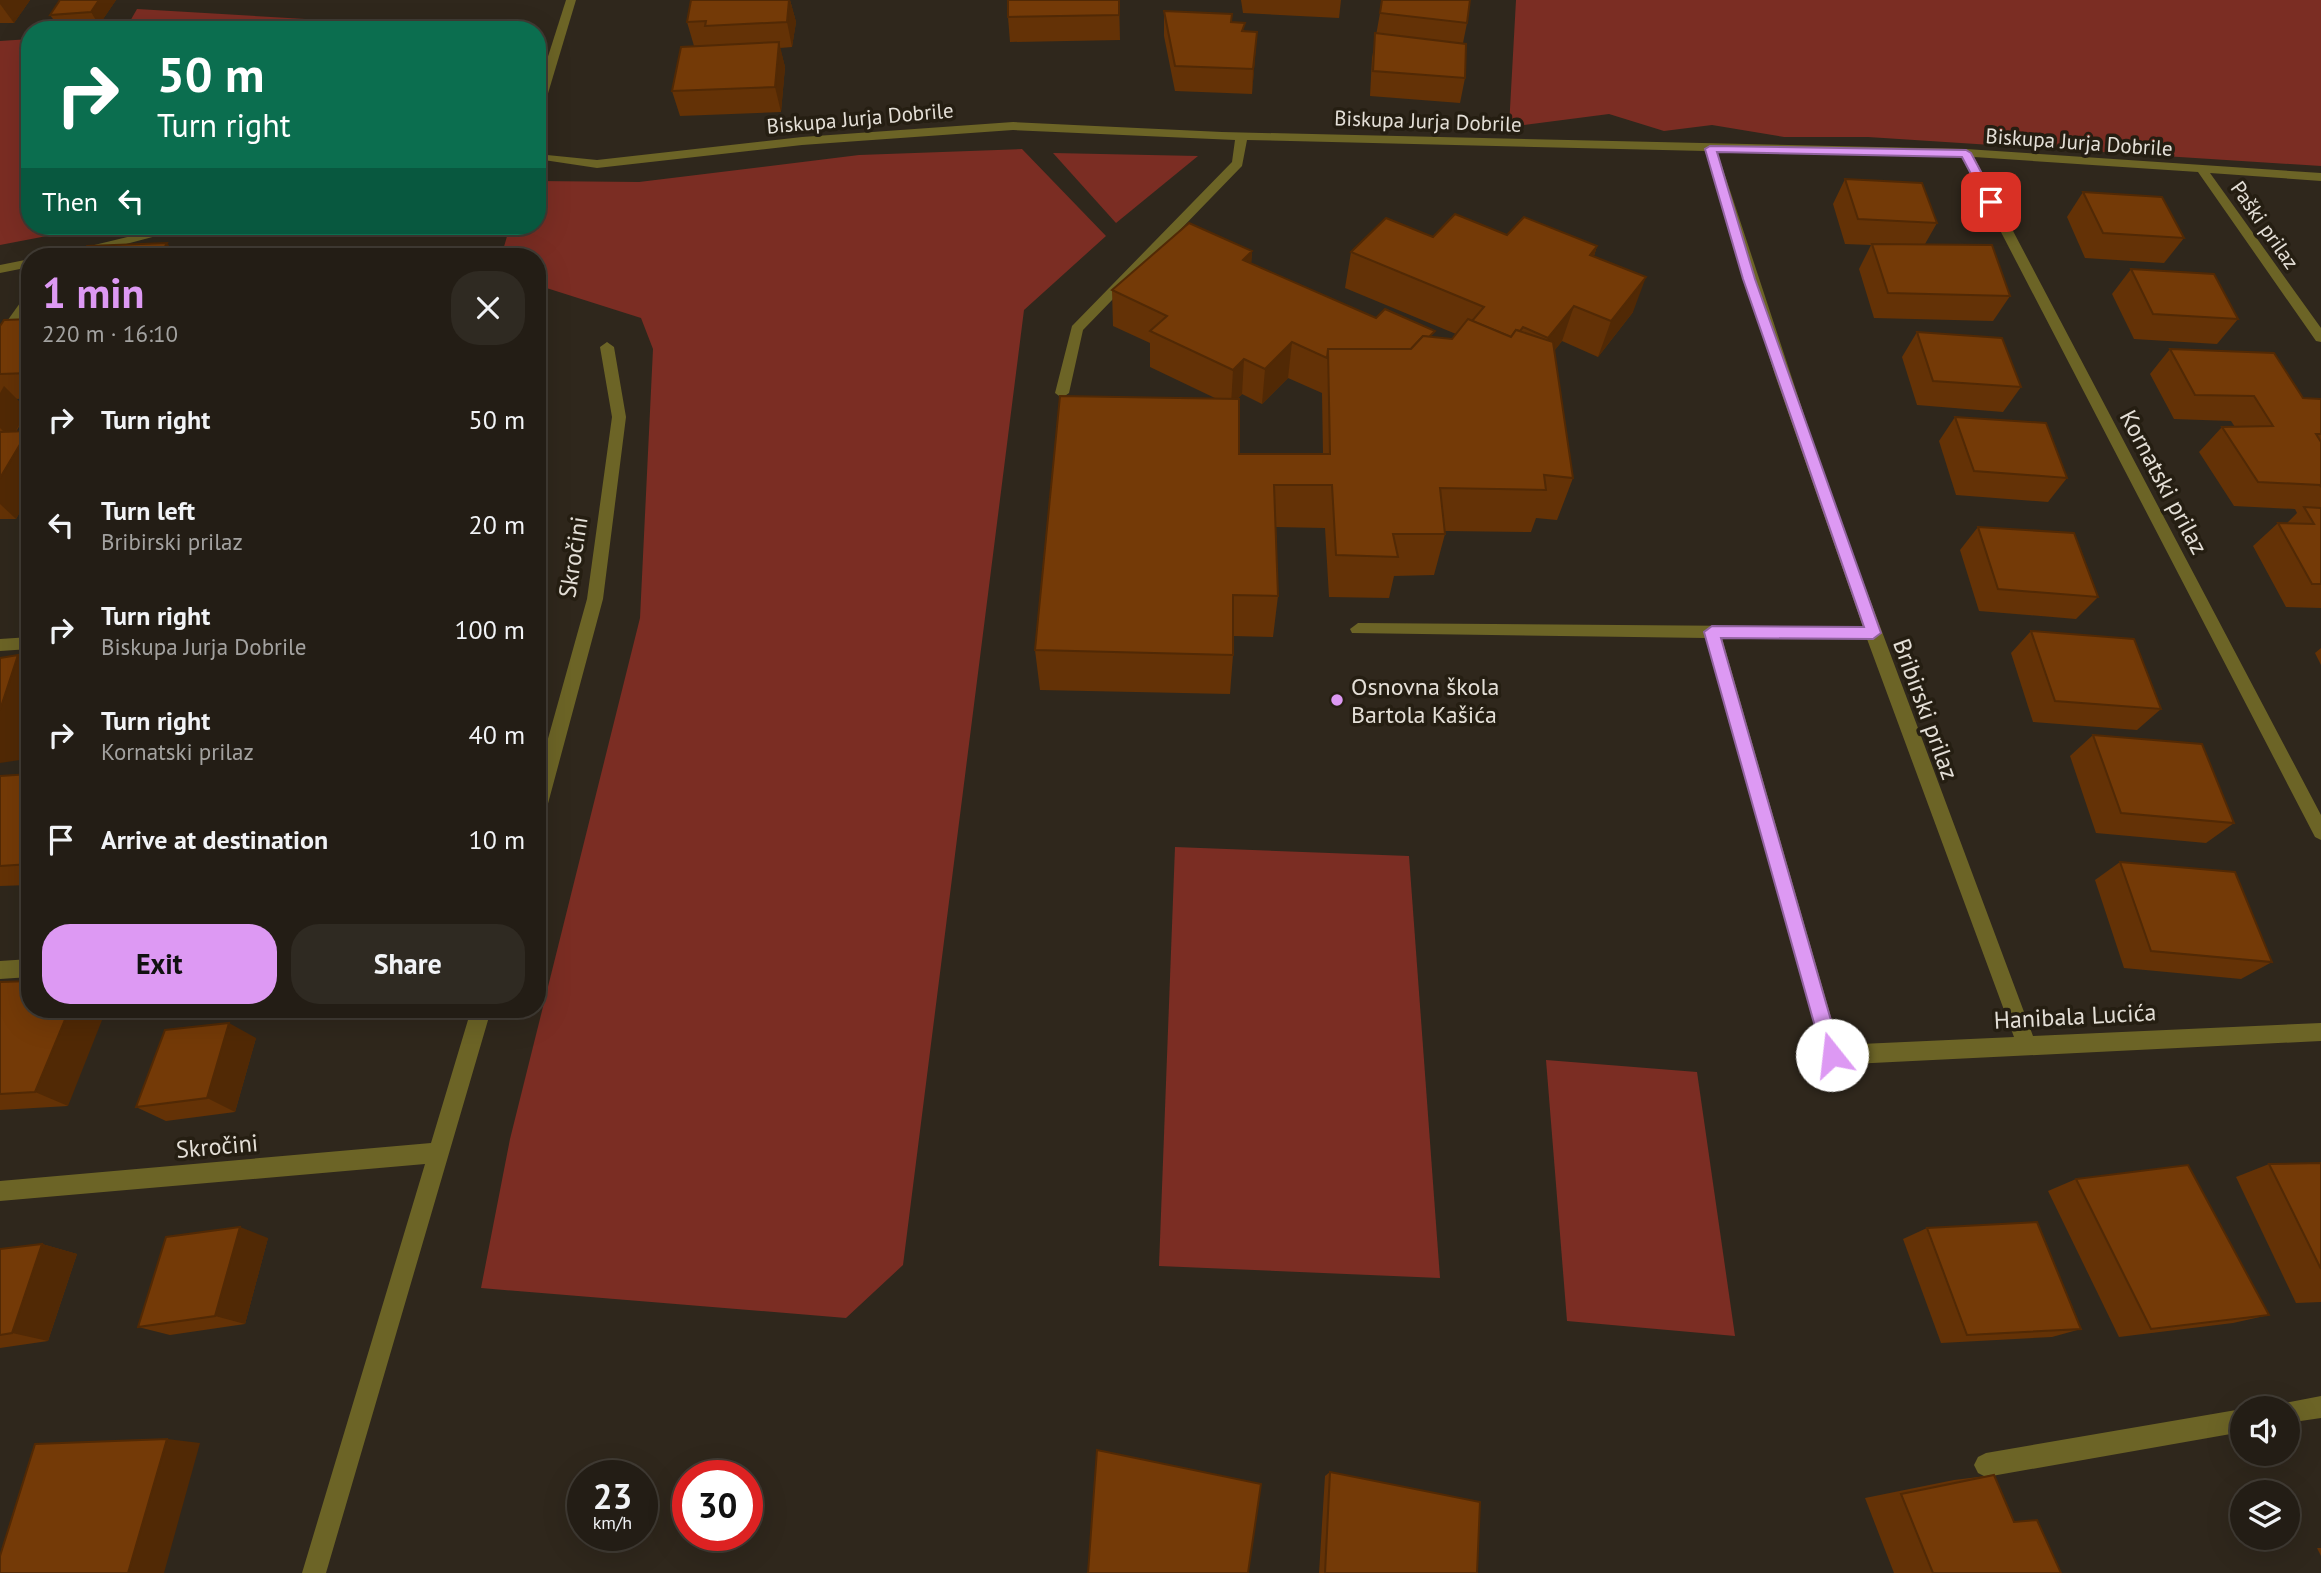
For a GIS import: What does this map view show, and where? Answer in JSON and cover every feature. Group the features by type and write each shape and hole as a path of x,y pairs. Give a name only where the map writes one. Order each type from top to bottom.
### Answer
{"street":[{"path":"546,81 571,0"},
{"name":"Biskupa Jurja Dobrile","path":"546,158 597,164 802,141 1013,125 1242,135 1710,149 1966,153 2321,177"},
{"path":"1062,393 1077,329 1238,163 1242,135"},
{"name":"Bribirski prilaz","path":"1710,149 1749,279 1873,633 2026,1044"},
{"name":"Kornatski prilaz","path":"1966,153 2321,832"},
{"name":"Paški prilaz","path":"2202,170 2321,338"},
{"path":"99,248 151,235"},
{"path":"0,269 21,265"},
{"path":"0,341 21,312"},
{"name":"Skročini","path":"546,778 595,599 619,417 607,347"},
{"path":"1358,629 1873,633"},
{"name":"Hanibala Lucića","path":"1712,632 1832,1055 2321,1032"},
{"path":"0,645 21,644"},
{"path":"0,970 21,969"},
{"path":"314,1573 479,1018"},
{"name":"Skročini","path":"0,1191 438,1153"},
{"path":"2300,1410 2321,1407"},
{"path":"1986,1465 2230,1422"}],"shaded area":[{"path":"1516,0 2321,0 2321,166 1868,137 1784,137 1712,125 1664,131 1609,114 1509,127"},
{"path":"137,9 340,21 130,21"},
{"path":"21,40 21,235 52,235 0,245 0,41"},
{"path":"1022,149 1106,236 1024,310 903,1265 846,1318 481,1288 510,1139 540,1018 546,1018 546,995 640,618 653,349 641,318 546,288 546,248 504,248 507,235 546,235 546,181 639,182 859,155"},
{"path":"1053,153 1198,156 1116,223"},
{"path":"1175,847 1409,856 1440,1278 1159,1266"},
{"path":"1546,1060 1697,1072 1735,1336 1567,1321"}],"building":[{"path":"60,0 99,0 91,12 50,15"},
{"path":"691,0 789,0 787,22 705,26 706,21 687,22"},
{"path":"1008,0 1119,0 1119,15 1008,17"},
{"path":"1382,0 1470,0 1467,23 1380,13"},
{"path":"1164,11 1232,14 1231,22 1245,23 1242,31 1257,32 1253,69 1175,66"},
{"path":"1375,33 1466,44 1465,78 1373,71"},
{"path":"779,42 775,87 672,91 681,47"},
{"path":"1845,179 1922,183 1937,223 1858,219"},
{"path":"2083,192 2162,197 2184,238 2103,233"},
{"path":"1455,214 1507,235 1524,217 1597,246 1590,255 1646,277 1611,321 1574,306 1548,338 1523,327 1520,331 1516,330 1511,337 1472,321 1484,307 1351,252 1386,218 1433,237"},
{"path":"1189,223 1252,251 1243,260 1376,318 1385,309 1435,331 1429,337 1423,336 1411,349 1328,349 1327,358 1292,342 1265,369 1244,359 1233,370 1150,331 1167,316 1112,290"},
{"path":"167,243 164,248 86,248"},
{"path":"1872,244 1992,245 2010,296 1888,293"},
{"path":"2131,269 2214,274 2238,319 2153,314"},
{"path":"21,319 21,373 0,374 0,326 4,320"},
{"path":"1468,319 1511,337 1516,330 1553,342 1573,478 1544,475 1546,490 1440,488 1445,534 1393,534 1398,557 1336,555 1332,485 1274,485 1278,596 1233,595 1233,655 1035,650 1060,396 1239,399 1239,454 1330,454 1328,349 1411,349 1423,336 1452,339"},
{"path":"1917,332 2002,338 2021,387 1933,381"},
{"path":"2170,349 2274,353 2303,398 2321,399 2321,434 2316,434 2321,442 2321,487 2258,482 2222,427 2273,426 2254,396 2195,395"},
{"path":"1955,417 2046,423 2067,478 1974,471"},
{"path":"21,431 21,443 0,478 0,432"},
{"path":"2304,507 2321,508 2321,584 2312,584 2278,523 2314,524"},
{"path":"1978,527 2074,533 2098,597 1998,589"},
{"path":"2031,631 2134,639 2161,709 2055,701"},
{"path":"18,655 0,710 0,658"},
{"path":"2093,735 2202,744 2234,823 2121,813"},
{"path":"21,775 21,865 0,866 0,776"},
{"path":"2120,862 2235,872 2272,962 2151,951"},
{"path":"21,981 21,1018 66,1018 35,1092 0,1094 0,982"},
{"path":"229,1023 207,1098 136,1107 165,1030"},
{"path":"2321,1163 2321,1269 2269,1164"},
{"path":"2188,1165 2269,1315 2151,1329 2076,1179"},
{"path":"2037,1222 2081,1329 1967,1335 1927,1228"},
{"path":"240,1227 215,1316 138,1327 166,1237"},
{"path":"42,1244 12,1333 0,1335 0,1249"},
{"path":"167,1439 128,1573 0,1573 0,1556 35,1444"},
{"path":"1097,1450 1261,1484 1248,1573 1088,1573"},
{"path":"1330,1472 1480,1502 1477,1573 1325,1573"},
{"path":"1994,1475 2014,1522 2037,1520 2061,1573 1933,1573 1901,1494"}],"place":[{"name":"Osnovna škola Bartola Kašića","path":"1337,700"}],"route":[{"path":"1832,1055 1712,632 1873,633 1749,279 1710,149 1966,153 1991,202"}]}
